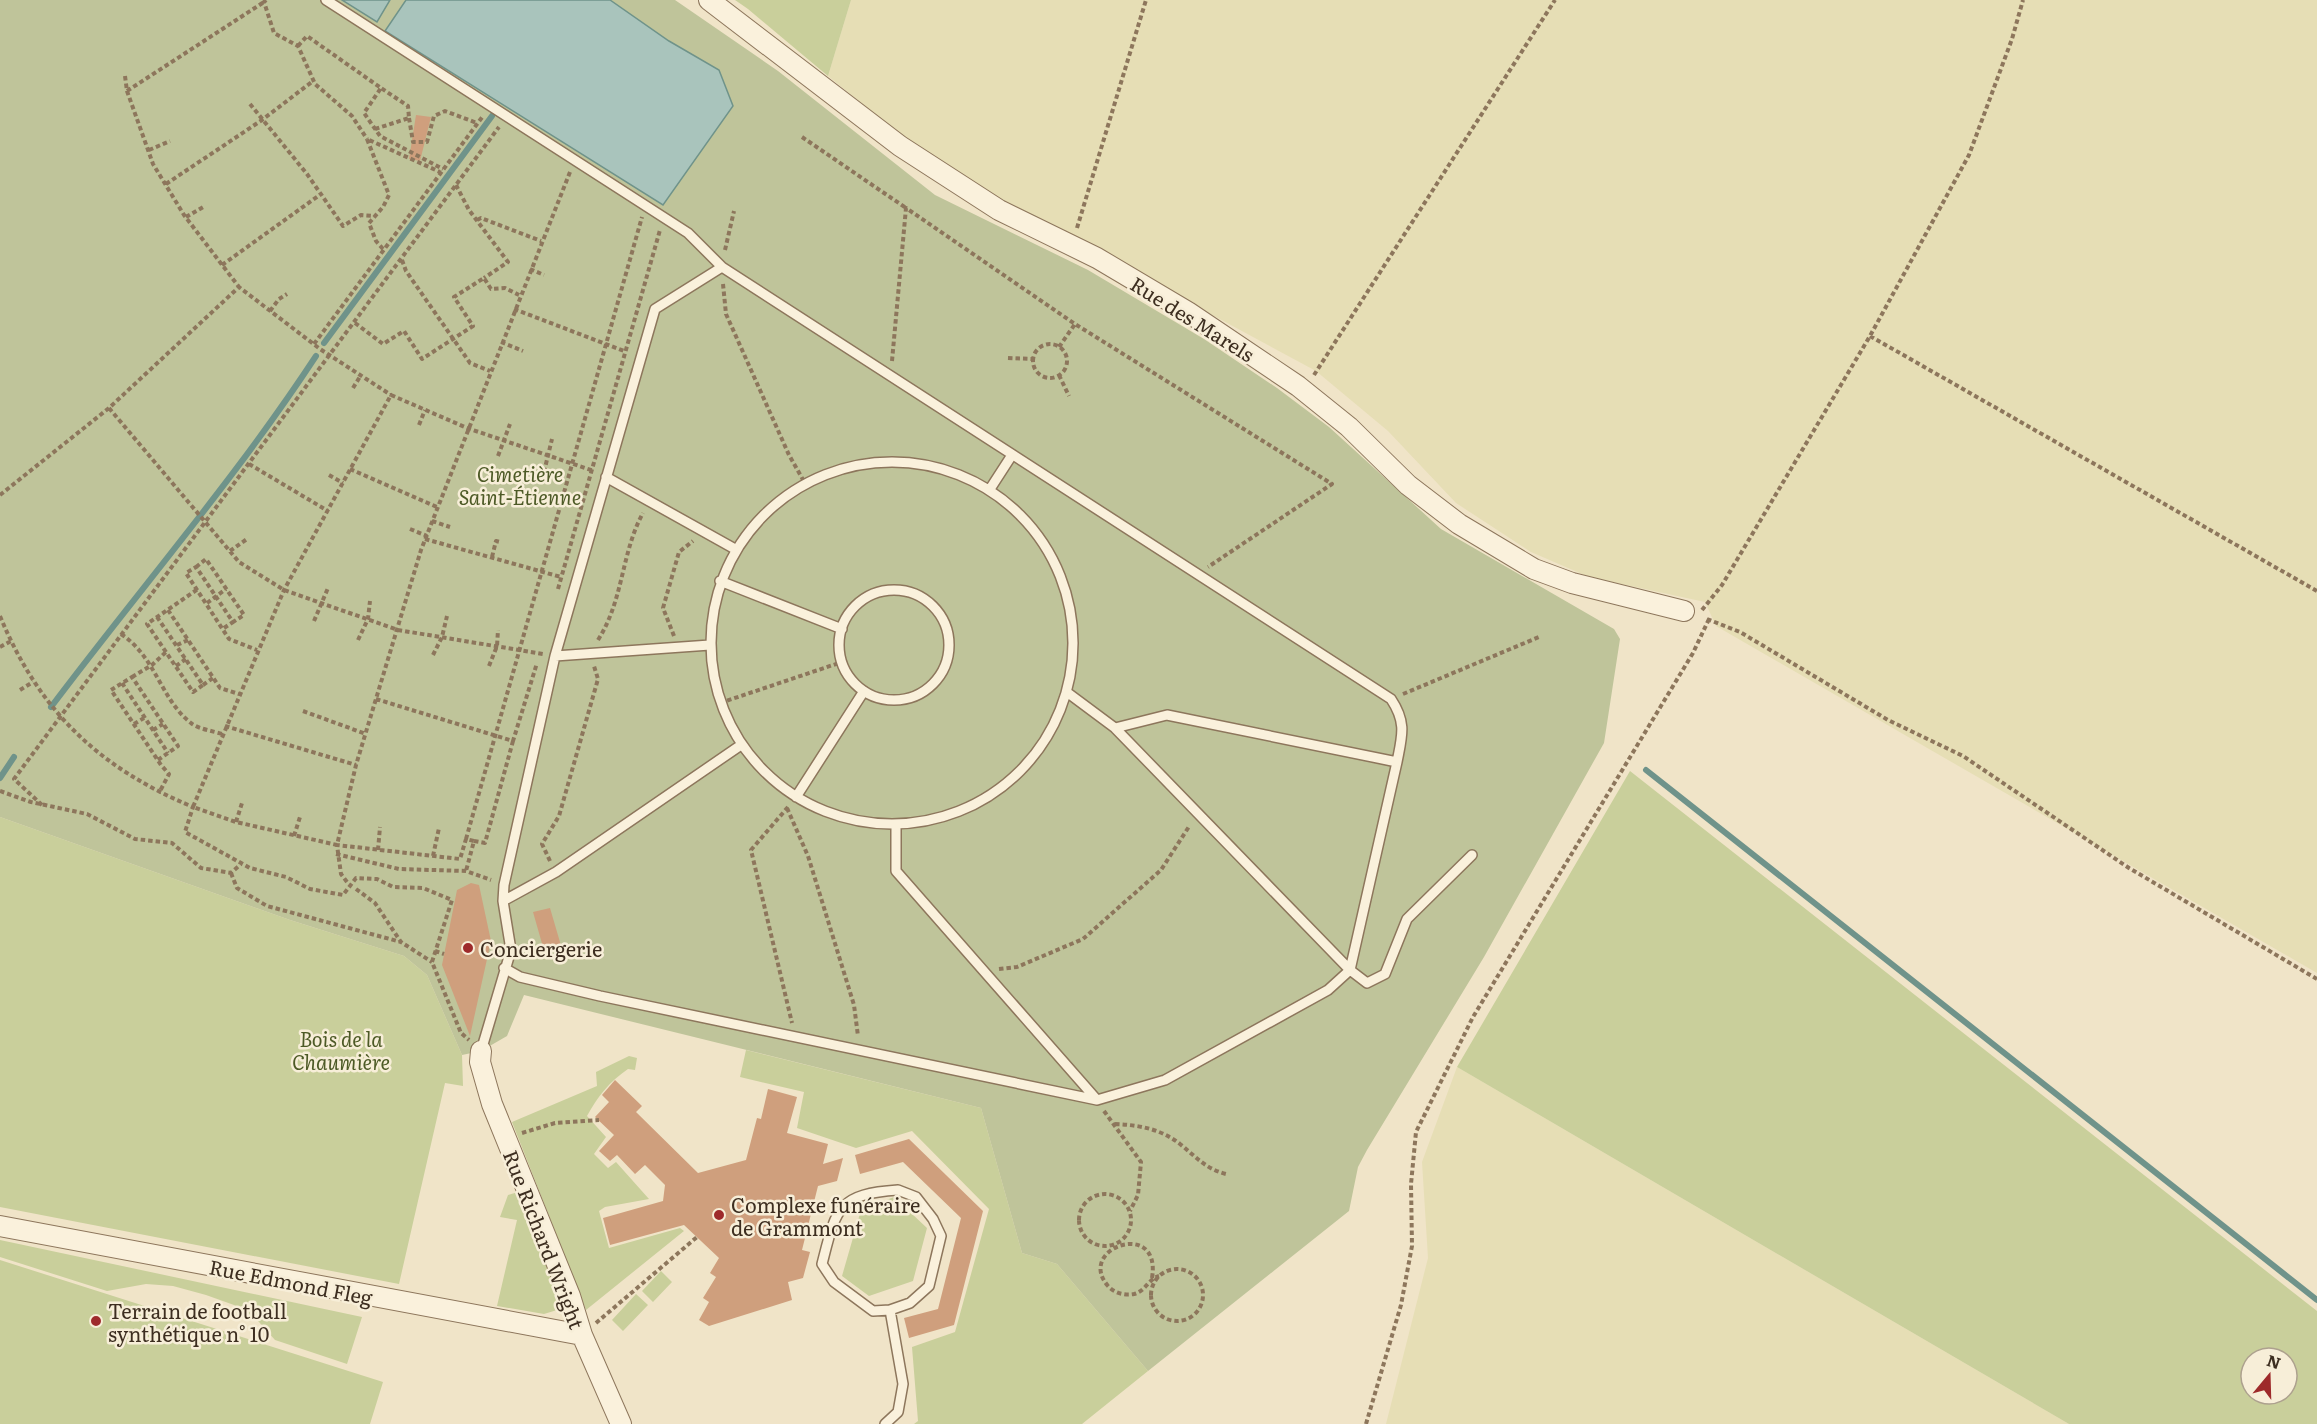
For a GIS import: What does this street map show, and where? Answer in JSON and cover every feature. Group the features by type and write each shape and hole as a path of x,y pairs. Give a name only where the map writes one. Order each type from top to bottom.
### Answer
{"street":[{"name":"Rue des Marels","path":"709,0 900,146 999,210 1072,246 1188,312 1302,389 1349,427 1408,485 1459,524 1534,568 1572,583 1684,611"},
{"name":"Rue Richard Wright","path":"481,1051 480,1062 487,1090 570,1296 582,1335 621,1424"},
{"name":"Rue Edmond Fleg","path":"0,1226 582,1335"}],"lane":[{"path":"326,0 688,233 722,267 1391,699 1401,714 1397,762 1350,970 1328,990 1165,1080 1097,1100 600,996 520,977 504,968"},
{"path":"481,1051 511,950 503,901 504,885 555,656 655,309 722,267"},
{"path":"990,489 1012,455"},
{"path":"879,461 936,466 990,489 1034,528 1063,578 1075,635 1068,693 1044,745 1004,787 953,815 896,825 844,818 796,797 766,774 741,745 720,703 710,645 713,607 720,581 735,549 773,505 822,474 879,461"},
{"path":"606,477 735,549"},
{"path":"720,581 842,628"},
{"path":"885,590 915,594 928,601 939,613 946,626 950,641 948,656 943,670 934,683 922,692 901,699 878,697 864,691 847,674 842,663 839,640 842,628 848,615 858,603 885,590"},
{"path":"555,656 710,645"},
{"path":"796,797 864,691"},
{"path":"1068,693 1115,728 1350,970 1367,983 1385,974 1407,919 1472,855"},
{"path":"1115,728 1167,715 1397,762"},
{"path":"503,901 556,872 741,745"},
{"path":"896,825 896,872 1097,1100"},
{"path":"898,1190 916,1197 933,1218 940,1236 929,1286 910,1303 890,1310 873,1311 857,1301 834,1282 822,1264 833,1221 842,1206 854,1198 873,1192 898,1190"},
{"path":"885,1424 898,1412 903,1384 890,1310"}],"path":[{"path":"1072,246 1146,0"},
{"path":"1302,389 1317,371 1555,0"},
{"path":"2023,0 2012,39 1969,155 1870,336 1722,585 1698,615 1740,632 1888,720 1963,756 2129,868 2317,979"},
{"path":"127,91 265,1 274,33 298,46 313,81 352,117 367,139 389,195 369,223 376,241 383,249"},
{"path":"298,46 307,36 408,106 413,142 427,142 434,116 445,111 477,123"},
{"path":"125,76 127,91 153,164 186,217 239,287 331,356 391,394 467,428 590,469 606,477"},
{"path":"166,184 262,120 313,81"},
{"path":"381,88 364,113 380,136 442,170"},
{"path":"250,104 321,194 343,226 361,214 375,216"},
{"path":"314,344 490,106"},
{"path":"42,805 14,779 331,356 506,117"},
{"path":"375,129 409,118"},
{"path":"802,137 1075,324 1332,484 1198,574"},
{"path":"367,139 442,170"},
{"path":"149,150 170,141"},
{"path":"347,882 341,874 336,854 337,845 356,765 426,537 489,371 575,160"},
{"path":"355,323 383,344 404,331 422,359 473,326 454,297 508,262 477,220 456,185"},
{"path":"222,265 321,194"},
{"path":"0,616 33,682 51,707 61,715 78,737 125,772 159,793 236,822 294,836 337,845 460,859 645,205"},
{"path":"186,217 205,206"},
{"path":"891,377 906,208"},
{"path":"734,211 722,267 726,314 789,455 806,485"},
{"path":"477,220 481,218 541,241"},
{"path":"555,599 656,237 666,219"},
{"path":"402,260 406,271 470,363 489,371"},
{"path":"530,270 544,275"},
{"path":"484,278 491,289 505,288 519,296"},
{"path":"0,495 109,408 239,287"},
{"path":"270,311 279,299 288,294"},
{"path":"514,309 624,351"},
{"path":"1059,347 1075,324"},
{"path":"1870,336 2317,591"},
{"path":"501,342 523,351"},
{"path":"1059,347 1042,346 1033,359 1035,369 1043,377 1059,375"},
{"path":"1059,347 1067,361 1059,375"},
{"path":"1008,358 1033,359"},
{"path":"353,388 361,375"},
{"path":"1059,375 1069,396"},
{"path":"391,394 284,590 238,694 184,832 241,864 286,877 310,889 343,895 356,878 377,879 393,887 423,888 452,900 432,962"},
{"path":"109,408 239,562 284,590 398,630 555,656"},
{"path":"419,425 425,410"},
{"path":"498,456 510,424"},
{"path":"544,472 552,439"},
{"path":"249,464 328,511"},
{"path":"350,469 437,507"},
{"path":"329,475 343,483"},
{"path":"556,872 542,844 559,816 598,679 589,653 611,620 636,527 650,502"},
{"path":"432,521 450,527"},
{"path":"410,529 426,537 492,558 561,577"},
{"path":"680,647 663,608 679,552 705,532"},
{"path":"230,551 247,539"},
{"path":"492,558 496,541 500,542"},
{"path":"224,628 244,615 206,559 186,573 224,628 229,639 257,650"},
{"path":"196,567 233,622"},
{"path":"314,621 328,588"},
{"path":"198,589 147,624 194,692 213,678"},
{"path":"207,603 226,589"},
{"path":"358,640 368,619 370,601"},
{"path":"168,610 220,688 238,694"},
{"path":"433,655 442,637 447,616"},
{"path":"158,617 203,685"},
{"path":"1366,1424 1401,1305 1412,1246 1411,1184 1416,1132 1473,1017 1693,653 1709,619"},
{"path":"489,666 497,646 498,630"},
{"path":"121,634 134,642 152,665 172,700 191,724 222,734"},
{"path":"1391,699 1539,637"},
{"path":"177,645 188,640"},
{"path":"0,647 11,641"},
{"path":"466,839 485,843 543,642"},
{"path":"159,793 169,774 111,690 152,665 166,652"},
{"path":"176,666 186,659"},
{"path":"720,703 842,663"},
{"path":"132,677 178,746 158,760"},
{"path":"20,690 33,682"},
{"path":"122,683 168,753"},
{"path":"376,699 513,741"},
{"path":"303,711 366,734"},
{"path":"134,724 144,718"},
{"path":"153,730 163,724"},
{"path":"225,726 356,765"},
{"path":"0,791 42,805 87,814 135,839 172,843 201,868 231,873"},
{"path":"794,1036 751,850 796,797"},
{"path":"236,822 242,803"},
{"path":"787,808 808,856 854,1005 860,1050"},
{"path":"984,971 1017,967 1083,939 1161,870 1198,813"},
{"path":"294,836 300,816"},
{"path":"378,850 381,827"},
{"path":"433,856 439,828"},
{"path":"466,871 474,841"},
{"path":"336,854 399,869 466,871 504,885"},
{"path":"231,873 241,864"},
{"path":"231,873 237,888 267,906 401,942 432,962 461,1033 481,1051"},
{"path":"356,889 375,903 401,942"},
{"path":"435,951 444,954"},
{"path":"1097,1100 1142,1162 1138,1195 1130,1211 1130,1228 1119,1242"},
{"path":"508,1145 516,1135 555,1123 599,1120"},
{"path":"1114,1124 1138,1125 1167,1135 1196,1160 1214,1171 1226,1174"},
{"path":"1130,1211 1119,1198 1102,1194 1088,1201 1079,1215 1082,1231 1094,1243 1102,1246 1119,1242 1141,1247 1148,1253 1153,1269 1152,1278"},
{"path":"582,1335 697,1237"},
{"path":"1125,1243 1110,1250 1102,1264 1102,1273 1109,1287 1116,1292 1133,1294 1141,1291 1152,1278 1174,1269 1190,1273 1201,1286 1201,1304 1190,1317 1174,1320 1158,1313 1151,1298 1154,1282 1159,1276"}],"shaded area":[{"path":"851,0 2317,0 2317,973 1716,626 1705,602 1589,577 1531,552 1456,503 1388,431 1316,371 1081,244 996,201 902,136 828,76"},
{"path":"1457,1067 2069,1424 1386,1424 1428,1258 1422,1162"}],"green space":[{"name":"Cimetière Saint-Étienne","path":"0,0 675,0 778,71 935,195 1088,270 1204,339 1277,388 1329,427 1441,529 1614,629 1620,639 1604,743 1484,957 1367,1150 1358,1167 1349,1211 1148,1371 1057,1264 1022,1253 981,1108 524,995 507,1036 481,1051 462,1055 427,975 404,956 290,920 0,817"},
{"path":"735,0 851,0 828,76 748,9"},
{"path":"1630,771 2317,1311 2317,1424 2069,1424 1457,1067"},
{"name":"Bois de la Chaumière","path":"0,817 290,920 404,956 427,975 462,1055 463,1086 445,1083 399,1284 0,1207"},
{"path":"746,1050 981,1108 1022,1253 1057,1264 1148,1371 1082,1424 914,1424 918,1421 912,1347 955,1332 989,1209 912,1131 856,1148 797,1128 804,1092 740,1077"},
{"path":"629,1056 637,1058 635,1070 628,1069 610,1084 587,1116 606,1137 594,1154 608,1168 616,1162 649,1199 605,1207 599,1211 609,1248 680,1228 684,1231 586,1310 512,1122 597,1086 596,1072"},
{"path":"518,1192 561,1297 557,1310 544,1314 497,1306 517,1220 500,1217 508,1195"},
{"path":"894,1197 927,1228 913,1281 869,1296 842,1276 861,1210"},
{"path":"0,1240 362,1317 347,1364 275,1340 259,1322 234,1305 173,1286 146,1284 107,1291 0,1257"},
{"name":"Terrain de football synthétique n° 10","path":"0,1260 383,1382 370,1424 0,1424"},
{"path":"661,1271 672,1282 653,1302 642,1291"},
{"path":"636,1294 648,1305 623,1331 612,1320"}],"water":[{"path":"342,0 390,0 377,22"},
{"path":"406,0 610,0 669,41 719,70 733,106 663,205 385,31"}],"building":[{"path":"416,115 431,117 420,161 409,159"},
{"name":"Conciergerie","path":"471,883 479,885 491,941 470,1036 442,965 457,890"},
{"path":"550,908 562,949 545,954 533,912"},
{"name":"Complexe funéraire de Grammont","path":"615,1080 642,1106 636,1112 698,1173 746,1160 757,1118 761,1119 768,1089 797,1097 787,1133 828,1144 823,1164 843,1158 837,1181 818,1186 802,1250 810,1252 803,1278 788,1282 792,1300 709,1326 699,1320 709,1302 703,1298 716,1277 710,1273 719,1258 684,1225 610,1245 603,1218 663,1201 665,1185 645,1165 635,1174 617,1155 610,1161 599,1151 614,1135 595,1117 609,1102 602,1095"},
{"path":"909,1139 983,1211 954,1325 909,1338 904,1318 938,1309 961,1218 903,1162 860,1174 855,1155"}],"waterway":[{"path":"324,343 492,116"},
{"path":"51,707 220,490 316,356"},
{"path":"0,778 14,757"},
{"path":"1646,770 2317,1300"}],"place":[{"name":"Conciergerie","path":"468,948"},
{"name":"Complexe funéraire de Grammont","path":"719,1215"},
{"name":"Terrain de football synthétique n° 10","path":"96,1321"}]}
